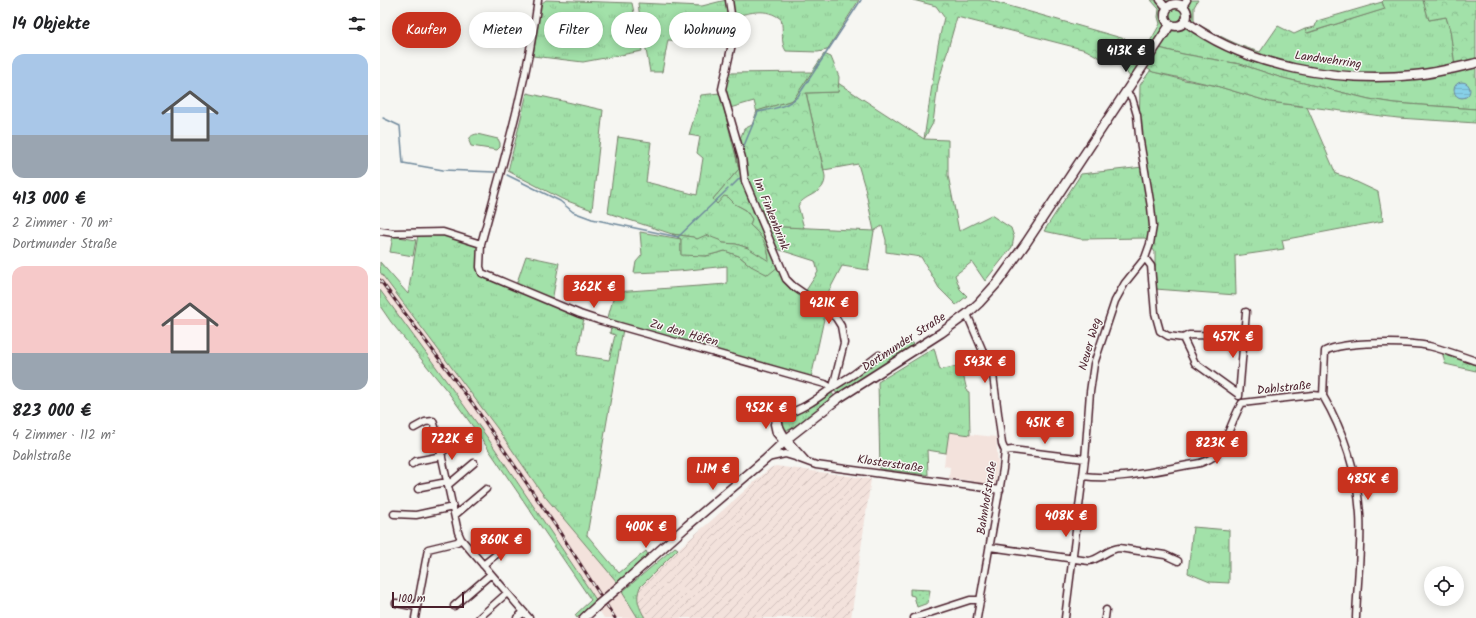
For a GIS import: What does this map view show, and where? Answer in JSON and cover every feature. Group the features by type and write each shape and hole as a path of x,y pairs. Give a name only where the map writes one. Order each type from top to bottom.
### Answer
{"main road":[{"path":"1185,3 1187,15 1185,22 1177,26 1170,25 1165,16 1169,7 1176,4 1185,3"},
{"name":"Landwehrring","path":"1185,22 1213,39 1251,56 1301,69 1334,75 1356,77 1407,76 1476,63"},
{"name":"Dortmunder Straße","path":"584,618 786,440 839,398 941,333 967,314 998,282 1018,255 1170,25"}],"street":[{"name":"Zu den Höfen","path":"538,0 526,73 482,244 480,267 482,272 580,314 826,384 832,388"},
{"name":"Im Finkenbrink","path":"729,0 734,35 722,89 742,158 745,181 786,279 793,286 826,309 836,318 841,326 844,343 832,388"},
{"path":"1160,0 1169,7"},
{"name":"Neuer Weg","path":"1069,618 1066,618 1085,459 1090,392 1094,364 1115,301 1125,283 1145,258 1150,244 1153,226 1137,115 1132,98 1126,92"},
{"path":"380,231 394,233 447,233 482,244"},
{"path":"1145,258 1151,266 1155,313 1160,331 1168,336 1183,338 1189,335 1244,336"},
{"path":"1238,394 1246,312"},
{"name":"Bahnhofstraße","path":"967,314 993,375 1002,444 1005,451 1000,490 977,618"},
{"path":"1183,338 1195,363 1238,394 1242,402"},
{"name":"Dahlstraße","path":"1083,476 1097,478 1113,477 1200,463 1211,458 1219,451 1242,402 1313,395 1323,396 1325,351 1330,348 1356,345 1417,344 1476,361"},
{"path":"806,461 786,440 776,433 774,424 780,416 800,409 854,374 880,355"},
{"path":"1323,396 1332,412 1348,452 1358,494 1360,516 1356,618"},
{"path":"414,428 426,422 433,421 461,540 529,618"},
{"path":"412,464 441,454 462,437"},
{"path":"786,440 797,458"},
{"path":"1005,451 1012,450 1085,459"},
{"name":"Klosterstraße","path":"766,459 785,454 824,467 1000,490"},
{"path":"418,490 421,487 448,483 474,463"},
{"path":"455,515 486,489"},
{"path":"394,514 416,515 453,507"},
{"path":"415,618 428,549 461,540"},
{"path":"483,566 507,546"},
{"path":"990,547 1089,561 1119,548 1165,555 1178,561"},
{"path":"454,606 490,574"},
{"path":"479,618 507,593"},
{"path":"914,618 970,600 981,600"},
{"path":"396,603 417,607"},
{"path":"1105,618 1106,610"},
{"path":"517,618 524,612"}],"shaded area":[{"path":"380,272 497,428 542,493 617,582 638,618 604,618 594,602 596,600 591,592 487,437 380,290"},
{"path":"948,432 996,437 998,463 995,486 976,484 972,481 949,478 950,467 944,466"},
{"path":"776,466 871,479 851,618 645,618 637,602 637,593 640,587 678,549 770,468"}],"green space":[{"path":"546,0 632,3 634,12 611,12 611,48 641,48 642,51 583,62 533,56 534,48 536,48 536,36 541,4"},
{"path":"726,0 728,12 669,12 669,40 662,72 650,72 646,48 661,48 661,12 639,12 638,3 702,6"},
{"path":"731,0 859,0 827,50 818,52 786,51 783,44 781,19 775,15 764,12 733,12"},
{"path":"913,0 988,0 1139,43 1183,54 1240,64 1279,77 1369,99 1394,103 1476,109 1476,123 1398,118 1270,102 1213,85 1153,72 1143,66 1133,81 1122,66 1117,63 1111,64 1086,50 957,17 938,84 933,123 924,139 938,45 944,17 936,6"},
{"path":"1151,0 1198,0 1194,7 1194,22 1235,43 1260,52 1278,26 1294,34 1305,29 1308,33 1384,9 1382,2 1384,0 1423,0 1429,20 1446,17 1450,30 1455,65 1476,59 1476,109 1394,103 1369,99 1279,77 1240,64 1183,54 1148,45 1160,24 1158,17 1159,9"},
{"path":"1423,0 1476,0 1476,59 1455,65 1450,30 1446,17 1429,20"},
{"path":"1382,2 1385,9 1307,33 1305,29 1315,27 1317,21"},
{"path":"824,54 831,57 839,77 838,92 806,93 825,176 824,182 819,190 805,198 798,206 804,228 767,226 779,266 768,275 751,266 739,256 725,251 706,256 681,255 681,239 672,234 697,239 706,235 723,243 736,244 748,248 769,261 766,246 758,232 750,225 752,219 746,210 735,204 728,197 724,196 717,204 713,199 739,169 735,151 744,129 752,125 757,111 793,100"},
{"path":"1150,71 1184,80 1213,85 1270,102 1307,107 1336,174 1378,192 1383,221 1282,240 1284,249 1235,256 1236,295 1155,289 1155,252 1145,238 1081,239 1044,231 1081,174 1143,167 1139,135 1140,85"},
{"path":"813,72 793,100 758,111 757,113 754,101 730,108 725,87 727,73"},
{"path":"838,83 924,139 948,140 948,175 959,231 991,215 1011,228 1014,237 1012,247 985,281 972,262 955,275 960,289 967,296 956,305 939,288 921,257 886,252 886,240 882,226 874,231 865,188 858,164 824,170 806,93 838,92"},
{"path":"527,93 603,110 592,210 562,199 508,171"},
{"path":"720,93 739,169 713,199 724,195 735,204 746,210 752,219 750,225 758,233 766,246 769,262 748,248 736,244 723,243 719,240 697,239 672,234 608,213 618,137 651,142 646,182 697,195 703,158 697,153 700,137 689,135 701,95"},
{"path":"477,134 498,139 500,147 497,150 471,146 469,141 470,138"},
{"path":"767,226 874,231 868,270 842,266 822,304 805,292 818,272 815,261 777,249"},
{"path":"640,232 681,239 681,254 706,256 725,251 739,256 751,266 779,266 782,275 826,310 811,378 607,321 615,292 727,284 727,266 679,271 634,273 636,262 642,255"},
{"path":"418,235 449,236 478,246 479,276 584,318 577,355 609,360 615,335 610,333 611,326 623,329 587,535 619,573 646,551 648,555 617,582 542,493 497,428 380,272 380,262 408,294"},
{"path":"393,236 416,240 413,256 390,252"},
{"path":"526,256 559,263 552,301 516,285"},
{"path":"380,290 487,437 596,600 577,618 575,615 591,600 474,428 448,392 391,322 380,306"},
{"path":"912,342 914,347 838,395 834,390 883,356"},
{"path":"934,348 940,370 961,365 967,391 969,392 970,435 949,432 946,453 927,450 928,475 880,469 878,382"},
{"path":"1442,351 1476,361 1476,371 1445,364"},
{"path":"831,392 835,397 793,428 785,430 781,420"},
{"path":"1193,527 1229,530 1229,583 1210,582 1188,573"},
{"path":"675,547 678,549 640,587 638,603 645,618 638,618 622,592"},
{"path":"910,589 930,590 928,603 917,607 914,596 910,595"}],"water":[{"path":"1459,82 1465,82 1470,87 1468,96 1465,98 1459,98 1454,93 1454,87"}],"waterway":[{"path":"743,148 758,112 785,105 790,103 798,96 861,0"},
{"path":"383,118 400,126 403,163 443,170 495,172"},
{"path":"731,187 741,177 740,162"},
{"path":"507,175 560,201 573,212 592,219 678,237 728,189"}],"railway":[{"path":"380,280 473,404 559,531 615,618"}]}
